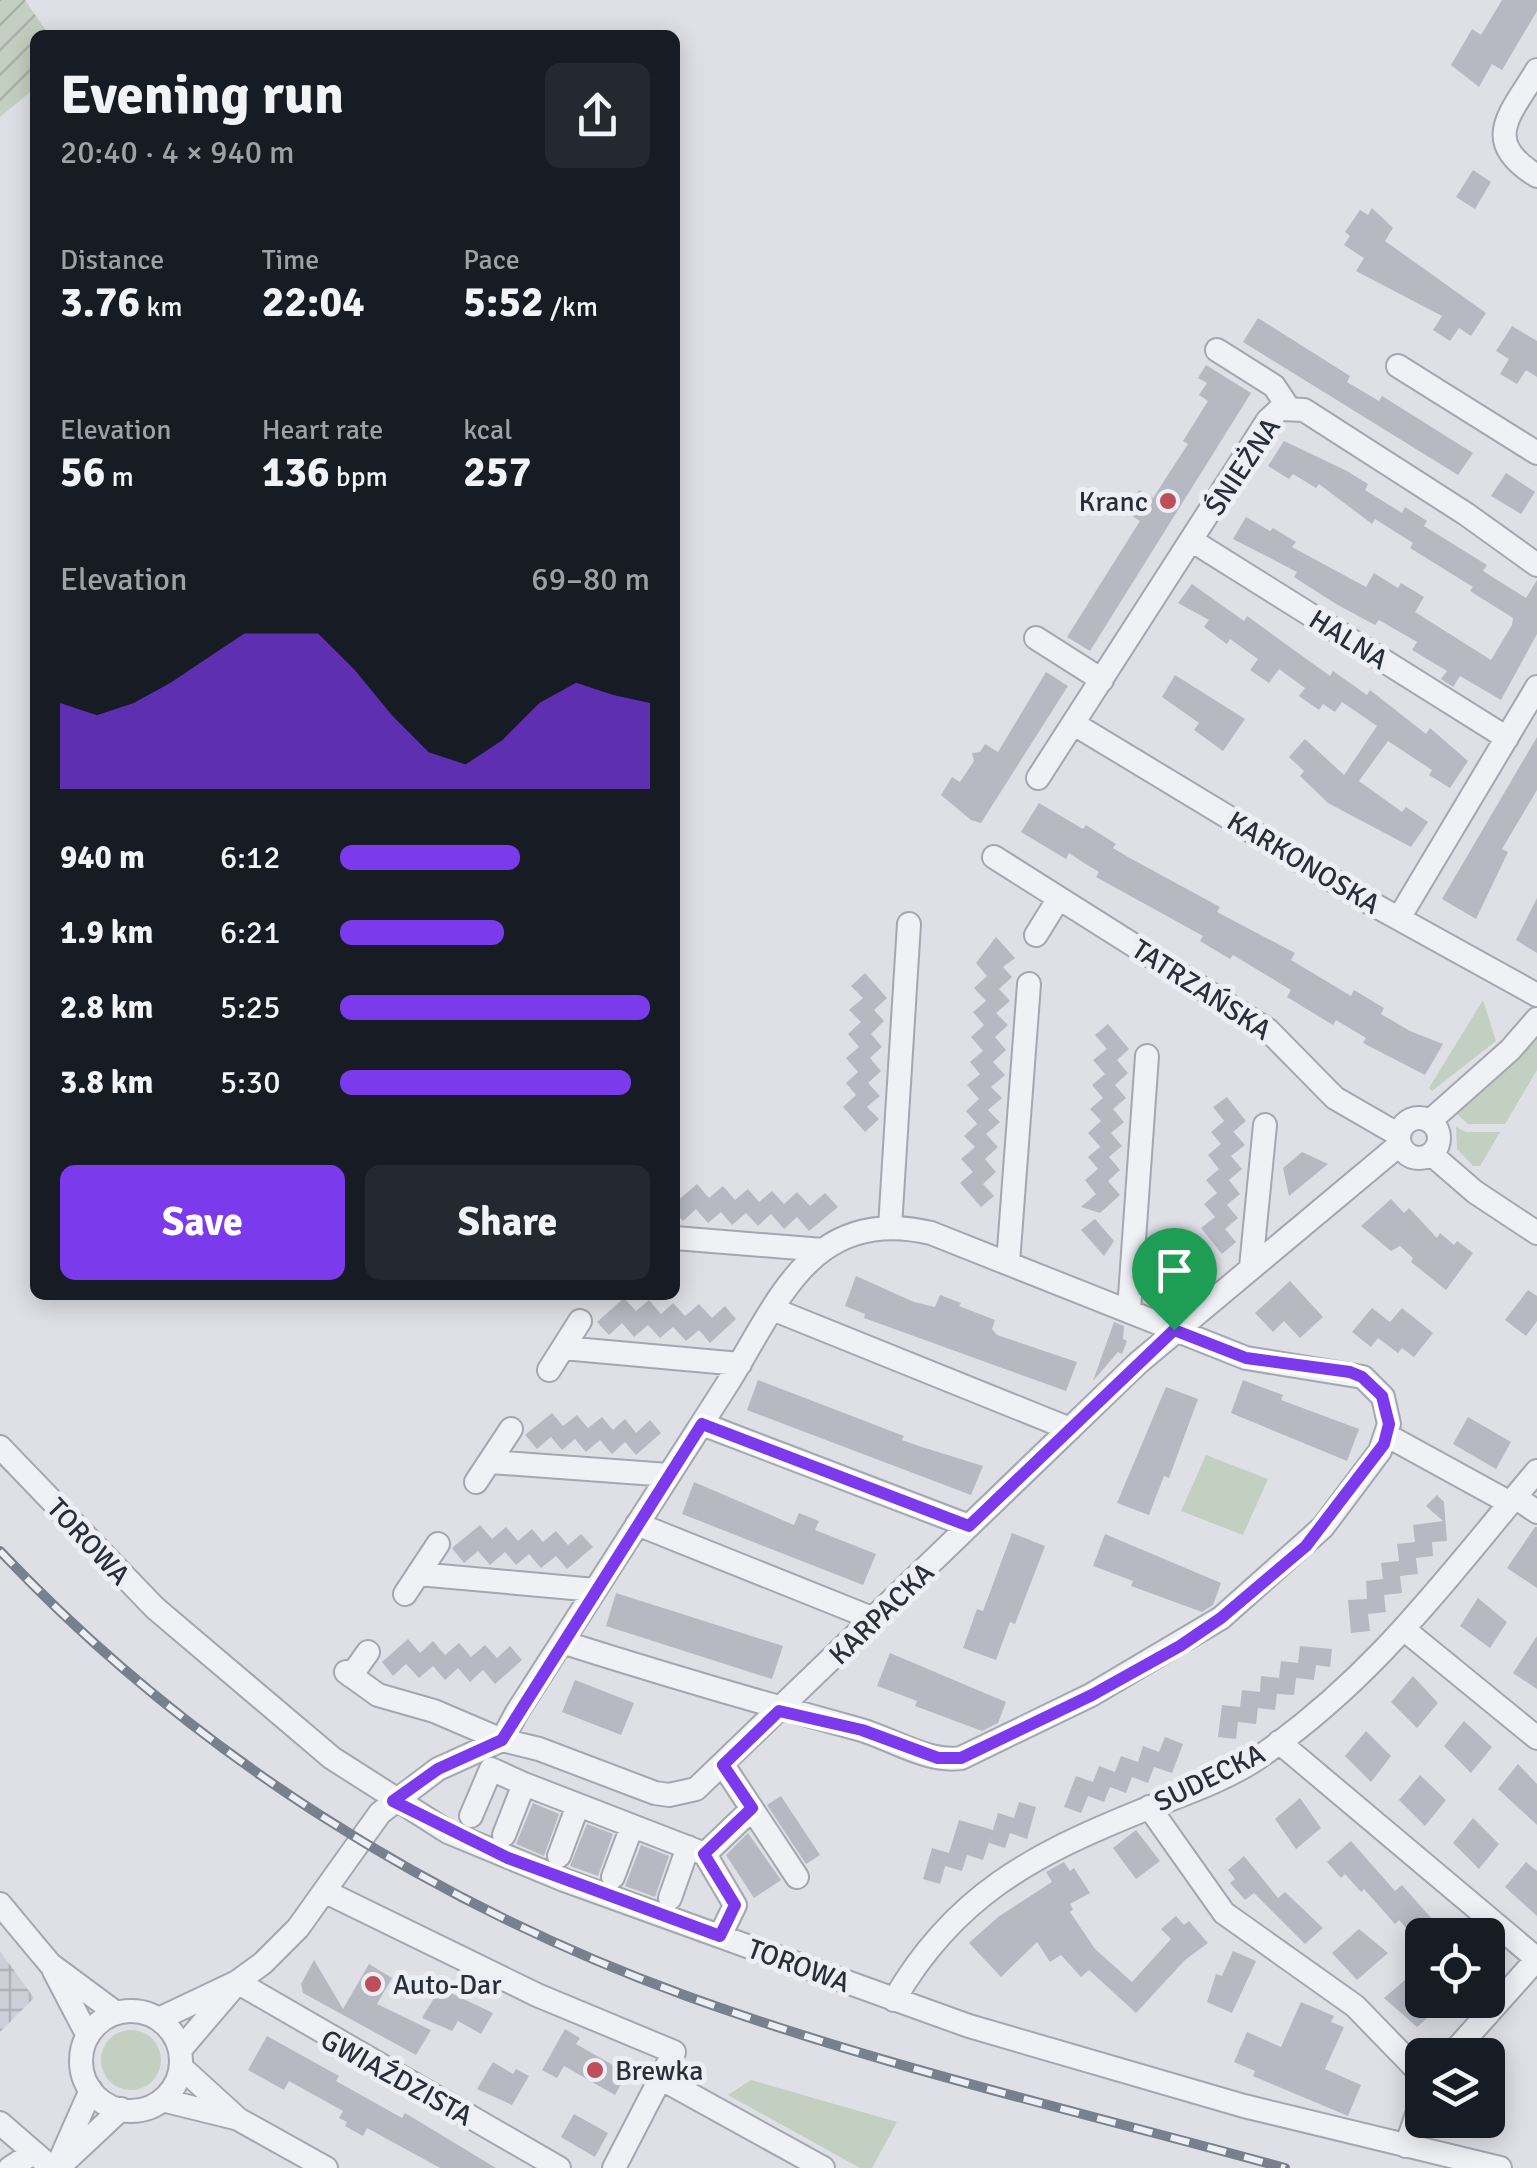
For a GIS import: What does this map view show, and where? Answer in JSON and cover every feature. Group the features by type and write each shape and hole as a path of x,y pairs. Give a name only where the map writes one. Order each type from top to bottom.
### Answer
{"street":[{"path":"1537,70 1507,120 1503,140 1511,158 1537,176"},
{"path":"1217,350 1274,386 1288,407"},
{"path":"1398,366 1537,453"},
{"name":"ŚNIEŻNA","path":"1038,778 1268,420 1288,407 1304,410 1537,565"},
{"name":"HALNA","path":"1191,540 1506,738"},
{"path":"1036,638 1102,680"},
{"path":"1399,918 1537,686"},
{"name":"KARKONOSKA","path":"1074,724 1399,918 1537,995"},
{"name":"TATRZAŃSKA","path":"994,857 1268,1030 1336,1098 1399,1140"},
{"path":"1036,935 1059,898"},
{"path":"890,1227 909,924"},
{"path":"1008,1263 1029,984"},
{"path":"1430,1121 1439,1138 1430,1154 1412,1158 1399,1140 1408,1121 1430,1121 1510,1050 1537,1019"},
{"path":"1129,1310 1147,1056"},
{"path":"1251,1267 1265,1125"},
{"name":"KARPACKA","path":"368,1652 348,1674 378,1695 434,1711 502,1740 538,1748 669,1795 696,1788 1174,1330 1399,1140"},
{"path":"1430,1154 1475,1192 1537,1233"},
{"path":"180,2058 237,1982 282,1945 326,1892 368,1827 393,1801 438,1769 502,1740 562,1642 595,1590 795,1279 823,1250 846,1237 890,1227 931,1234 1246,1358 1362,1377 1382,1396 1388,1436 1306,1546 1221,1618 1128,1676 973,1753 938,1758 862,1730 779,1711 562,1642"},
{"path":"680,1238 823,1250"},
{"path":"775,1310 1070,1429"},
{"path":"549,1370 580,1321"},
{"path":"563,1348 740,1364"},
{"path":"702,1424 969,1526"},
{"path":"476,1482 511,1428"},
{"path":"1388,1436 1537,1512"},
{"name":"TOROWA","path":"0,1447 154,1608 308,1739 393,1801 508,1858 894,2000 1100,2066 1500,2168"},
{"path":"490,1462 669,1475"},
{"name":"SUDECKA","path":"894,2000 932,1939 967,1905 1074,1840 1232,1772 1279,1742 1364,1673 1406,1631 1537,1471"},
{"path":"637,1524 874,1619"},
{"path":"438,1544 412,1584 595,1590"},
{"path":"1406,1631 1537,1738"},
{"path":"1279,1742 1537,1959 1466,2038"},
{"path":"723,1765 797,1877"},
{"path":"471,1816 490,1769 696,1850 735,1905 720,1936"},
{"path":"504,1835 524,1784"},
{"path":"559,1856 578,1805"},
{"path":"670,1898 696,1850 752,1808"},
{"path":"1149,1808 1224,1913 1355,2006 1405,2057"},
{"path":"613,1877 632,1826"},
{"path":"326,1892 536,1995 674,2052 614,2168"},
{"path":"0,1904 50,1964 88,2036"},
{"path":"50,1964 116,2013"},
{"path":"159,2019 237,1982"},
{"name":"GWIAŹDZISTA","path":"237,1982 559,2168"},
{"path":"138,2012 159,2019 173,2032 180,2058 175,2085 162,2100 143,2109 121,2109 91,2090 82,2058 88,2036 116,2013 138,2012"},
{"path":"180,2058 238,2119 294,2161 326,2168"},
{"path":"662,2079 823,2168"},
{"path":"50,2164 91,2090"},
{"path":"162,2100 238,2119"},
{"path":"10,2168 50,2164 121,2109"},
{"path":"0,2123 50,2164"},
{"path":"1406,2146 1409,2138"}],"shaded area":[{"path":"0,1951 34,1998 0,2032"}],"green space":[{"path":"0,0 25,0 46,30 30,30 30,92 0,117"},
{"path":"1483,1000 1496,1041 1432,1091 1429,1088"},
{"path":"1537,1036 1537,1070 1505,1124 1468,1124 1457,1114"},
{"path":"1456,1127 1466,1132 1500,1132 1480,1166 1473,1166 1457,1149"},
{"path":"1206,1455 1268,1479 1243,1535 1181,1511"},
{"path":"131,2030 152,2039 161,2060 152,2081 131,2090 110,2081 101,2060 110,2039"},
{"path":"751,2080 897,2122 872,2168 860,2168 728,2095"}],"building":[{"path":"1502,0 1537,0 1537,11 1502,70 1492,64 1479,87 1451,65 1472,29 1481,35"},
{"path":"1473,170 1491,182 1475,209 1456,197"},
{"path":"1372,208 1393,228 1385,241 1486,313 1471,336 1459,328 1450,341 1433,330 1442,316 1356,271 1364,258 1344,245 1350,236 1345,232 1360,210 1368,215"},
{"path":"1258,318 1350,376 1347,382 1379,401 1382,396 1473,453 1458,475 1243,342"},
{"path":"1512,326 1537,341 1537,377 1526,370 1517,384 1500,374 1509,359 1496,351"},
{"path":"1206,365 1251,393 1090,651 1067,637 1140,521 1126,512 1139,490 1153,498 1188,444 1183,441 1208,401 1199,395 1207,383 1198,378"},
{"path":"1284,441 1347,471 1368,484 1365,490 1402,513 1405,507 1427,521 1424,526 1487,565 1483,571 1526,598 1537,580 1537,634 1501,700 1460,676 1453,687 1441,679 1447,671 1412,650 1417,642 1379,620 1375,625 1336,604 1294,577 1297,572 1233,539 1246,517 1270,531 1273,528 1296,542 1292,547 1366,587 1374,573 1398,588 1401,583 1424,597 1415,612 1491,660 1512,625 1513,618 1470,591 1473,587 1410,548 1413,543 1375,519 1372,524 1319,484 1316,488 1293,474 1289,479 1268,466"},
{"path":"1506,473 1535,492 1521,514 1491,496"},
{"path":"1192,584 1244,621 1247,616 1330,676 1333,671 1367,695 1370,690 1426,734 1430,728 1468,761 1450,788 1429,775 1432,770 1388,741 1359,781 1402,812 1406,807 1428,822 1411,847 1328,803 1300,776 1304,771 1289,757 1305,739 1344,775 1377,726 1342,702 1335,712 1323,704 1319,710 1299,696 1305,688 1279,669 1269,683 1250,670 1258,659 1230,639 1227,644 1204,627 1209,620 1178,603"},
{"path":"1046,672 1068,686 981,823 971,820 941,795 952,777 960,782 974,761 972,753 980,752 985,744 998,752"},
{"path":"1175,675 1245,719 1223,751 1194,730 1199,723 1162,697"},
{"path":"1537,737 1537,790 1502,849 1508,852 1476,919 1442,899"},
{"path":"1039,803 1083,829 1086,825 1116,844 1113,848 1220,907 1217,912 1295,953 1291,960 1351,996 1354,990 1384,1008 1381,1014 1443,1044 1425,1075 1363,1043 1366,1038 1336,1020 1333,1025 1287,997 1291,990 1233,955 1230,959 1200,941 1203,936 1096,877 1099,872 1069,853 1066,859 1021,832"},
{"path":"1537,898 1537,953 1516,940"},
{"path":"996,937 1015,958 1003,967 1012,977 999,989 1010,1001 996,1013 1008,1025 995,1037 1006,1050 993,1062 1005,1075 991,1087 1002,1098 988,1110 1000,1122 986,1134 966,1111 979,1099 967,1085 980,1074 970,1062 983,1051 971,1037 984,1025 973,1012 986,1001 974,988 987,976 976,963"},
{"path":"865,973 887,998 874,1010 884,1021 871,1034 882,1047 870,1058 881,1071 868,1083 880,1096 867,1107 879,1119 865,1132 843,1107 856,1095 846,1083 858,1072 846,1058 859,1047 848,1034 861,1022 849,1010 863,998 851,986"},
{"path":"1108,1024 1129,1049 1117,1060 1128,1073 1115,1085 1126,1098 1113,1109 1124,1122 1111,1133 1122,1146 1109,1157 1120,1170 1108,1181 1120,1195 1100,1213 1081,1207 1096,1194 1085,1180 1098,1169 1088,1157 1100,1147 1104,1151 1088,1133 1101,1121 1090,1109 1103,1098 1092,1085 1105,1074 1093,1060 1107,1049 1095,1035"},
{"path":"1227,1097 1246,1121 1233,1132 1213,1107"},
{"path":"1224,1121 1245,1145 1231,1156 1242,1169 1229,1180 1240,1194 1227,1205 1238,1218 1225,1229 1236,1242 1222,1254 1201,1228 1215,1217 1204,1204 1217,1193 1206,1180 1219,1169 1208,1155 1221,1144 1211,1132"},
{"path":"977,1124 998,1147 985,1159 996,1172 983,1184 994,1196 981,1207 960,1183 973,1172 961,1159 975,1147 964,1136"},
{"path":"1302,1152 1328,1164 1289,1196 1283,1168"},
{"path":"697,1184 709,1198 723,1186 735,1200 748,1189 759,1202 772,1191 784,1204 797,1192 810,1206 825,1193 838,1207 809,1231 797,1217 784,1229 771,1214 758,1226 746,1213 732,1225 721,1212 708,1223 696,1209 683,1221 680,1199"},
{"path":"1391,1199 1404,1213 1409,1208 1437,1238 1440,1233 1454,1245 1457,1241 1473,1253 1446,1290 1411,1262 1413,1258 1400,1246 1391,1251 1361,1226"},
{"path":"1095,1219 1114,1241 1104,1256 1081,1230"},
{"path":"856,1276 914,1302 935,1307 940,1295 961,1303 959,1306 995,1320 992,1329 997,1335 1077,1362 1066,1391 864,1318 865,1314 845,1306"},
{"path":"1290,1281 1323,1317 1300,1338 1284,1321 1273,1332 1255,1313"},
{"path":"1528,1290 1537,1296 1537,1321 1526,1336 1505,1320"},
{"path":"622,1300 636,1311 649,1300 661,1314 673,1303 685,1316 699,1304 712,1318 725,1306 736,1319 710,1343 699,1330 686,1341 673,1327 660,1338 648,1325 634,1337 622,1323 609,1335 597,1322"},
{"path":"1372,1308 1390,1322 1402,1308 1433,1333 1414,1357 1402,1348 1398,1353 1378,1338 1371,1347 1352,1332"},
{"path":"1114,1322 1124,1326 1123,1339 1127,1341 1122,1354 1118,1352 1093,1381"},
{"path":"758,1380 904,1436 902,1440 983,1466 971,1495 747,1410"},
{"path":"1243,1380 1283,1395 1281,1400 1359,1429 1347,1461 1231,1413"},
{"path":"1166,1387 1198,1399 1169,1478 1164,1476 1149,1515 1117,1503"},
{"path":"552,1413 563,1426 577,1415 588,1428 602,1417 613,1430 625,1419 636,1433 650,1420 661,1433 636,1455 625,1442 612,1454 600,1440 586,1452 575,1439 562,1450 551,1437 537,1449 525,1435"},
{"path":"1468,1417 1511,1442 1496,1469 1453,1444"},
{"path":"694,1482 794,1525 799,1513 819,1521 815,1530 876,1554 863,1585 682,1514"},
{"path":"1437,1495 1444,1502 1447,1541 1432,1542 1433,1556 1416,1558 1418,1574 1400,1576 1402,1593 1384,1595 1386,1612 1368,1614 1370,1631 1351,1633 1348,1600 1367,1599 1366,1581 1383,1579 1381,1563 1399,1561 1397,1544 1415,1542 1413,1525 1443,1521 1426,1506"},
{"path":"480,1525 492,1539 506,1527 518,1541 532,1529 543,1542 556,1531 568,1545 581,1534 593,1547 567,1569 556,1556 541,1568 529,1554 516,1565 505,1552 490,1565 478,1551 464,1563 452,1548"},
{"path":"1537,1527 1537,1588 1507,1568"},
{"path":"1012,1533 1045,1546 1015,1624 1010,1622 996,1660 963,1648 977,1609 983,1611"},
{"path":"1105,1534 1221,1583 1213,1605 1202,1612 1131,1586 1133,1581 1093,1566"},
{"path":"616,1593 783,1646 772,1679 606,1626"},
{"path":"1478,1598 1507,1622 1490,1648 1460,1626"},
{"path":"1537,1636 1537,1689 1513,1673"},
{"path":"408,1639 420,1653 433,1641 445,1655 459,1643 471,1657 485,1645 497,1658 510,1646 522,1660 495,1684 483,1670 470,1682 458,1668 445,1680 433,1666 419,1678 406,1664 393,1676 382,1662"},
{"path":"1300,1646 1332,1649 1330,1667 1316,1665 1314,1680 1296,1678 1294,1695 1277,1694 1275,1710 1258,1708 1256,1724 1238,1722 1236,1739 1218,1737 1222,1705 1240,1707 1242,1690 1260,1692 1261,1676 1279,1678 1281,1661 1298,1663"},
{"path":"890,1653 1006,1702 998,1723 982,1731 915,1706 917,1701 877,1686"},
{"path":"1413,1676 1438,1703 1417,1728 1391,1702"},
{"path":"575,1680 634,1703 621,1735 562,1712"},
{"path":"1464,1721 1492,1747 1471,1773 1444,1746"},
{"path":"1366,1731 1391,1756 1371,1782 1345,1756"},
{"path":"1165,1737 1183,1744 1172,1773 1154,1767 1148,1783 1132,1777 1126,1793 1110,1787 1104,1802 1088,1796 1081,1813 1064,1807 1076,1776 1093,1782 1099,1766 1115,1772 1121,1756 1138,1762 1143,1746 1159,1752"},
{"path":"1518,1764 1537,1784 1537,1825 1498,1789"},
{"path":"1420,1775 1446,1800 1425,1826 1399,1800"},
{"path":"781,1796 820,1855 806,1864 767,1805"},
{"path":"1300,1798 1321,1828 1296,1849 1275,1819"},
{"path":"1019,1802 1036,1807 1027,1839 1010,1833 1005,1848 989,1843 998,1813 1014,1818"},
{"path":"533,1803 559,1814 544,1856 516,1844"},
{"path":"1473,1818 1499,1844 1479,1869 1453,1843"},
{"path":"959,1820 993,1830 983,1860 967,1855 962,1871 945,1866"},
{"path":"587,1824 613,1834 598,1876 570,1866"},
{"path":"1136,1830 1160,1861 1136,1879 1113,1848"},
{"path":"748,1833 781,1880 754,1898 726,1855"},
{"path":"1351,1841 1395,1891 1402,1885 1431,1918 1405,1918 1405,1927 1399,1920 1395,1924 1364,1889 1361,1892 1345,1874 1341,1878 1327,1862"},
{"path":"641,1845 669,1856 655,1897 625,1886"},
{"path":"932,1848 949,1853 940,1884 923,1879"},
{"path":"1244,1856 1278,1898 1285,1892 1323,1928 1305,1944 1254,1893 1245,1900 1230,1883 1235,1879 1228,1870"},
{"path":"1064,1862 1070,1871 1074,1868 1090,1893 1070,1904 1070,1912 1095,1949 1132,1982 1171,1939 1161,1929 1176,1916 1184,1925 1189,1921 1208,1943 1185,1960 1136,2013 1089,1970 1081,1977 1061,1955 1050,1962 1037,1942 1001,1977 969,1943 998,1917 1052,1882 1046,1872"},
{"path":"1526,1862 1537,1871 1537,1916 1505,1887"},
{"path":"1359,1929 1388,1953 1357,1980 1332,1953"},
{"path":"1233,1951 1256,1961 1232,2013 1207,2002 1216,1974 1222,1976"},
{"path":"314,1960 343,2009 369,1964 392,1978 377,2004 431,2030 416,2055 303,1993 301,1984"},
{"path":"1405,1980 1405,2016 1384,1998"},
{"path":"440,1988 493,2013 481,2034 458,2021 452,2031 422,2018"},
{"path":"1301,2002 1334,2016 1331,2022 1344,2027 1325,2069 1361,2085 1348,2116 1253,2076 1255,2071 1234,2062 1247,2032 1281,2047"},
{"path":"1407,2018 1428,2018 1417,2027"},
{"name":"Brewka","path":"565,2029 580,2038 576,2044 627,2073 615,2095 564,2066 557,2078 542,2070"},
{"path":"267,2036 339,2076 336,2081 402,2118 405,2113 496,2168 440,2168 367,2128 363,2136 345,2126 347,2122 339,2118 343,2111 289,2081 284,2090 248,2070"},
{"path":"493,2062 513,2074 516,2069 529,2076 512,2105 477,2089"},
{"path":"574,2114 608,2133 595,2157 561,2137"}],"railway":[{"path":"0,1551 150,1691 232,1754 316,1813 496,1914 589,1957 758,2021 907,2066 1285,2168"}],"place":[{"name":"Kranc","path":"1168,501"},
{"name":"Auto-Dar","path":"373,1984"},
{"name":"Brewka","path":"595,2070"}],"route":[{"path":"1174,1330 1246,1358 1362,1377 1382,1396 1388,1410 1388,1436 1384,1444 1306,1546 1221,1618 1128,1676 973,1753 961,1758 938,1758 862,1730 779,1711 723,1765 752,1808 704,1854 735,1905 720,1936 474,1844 393,1801 438,1769 502,1740 702,1424 969,1526 1174,1330"}]}
